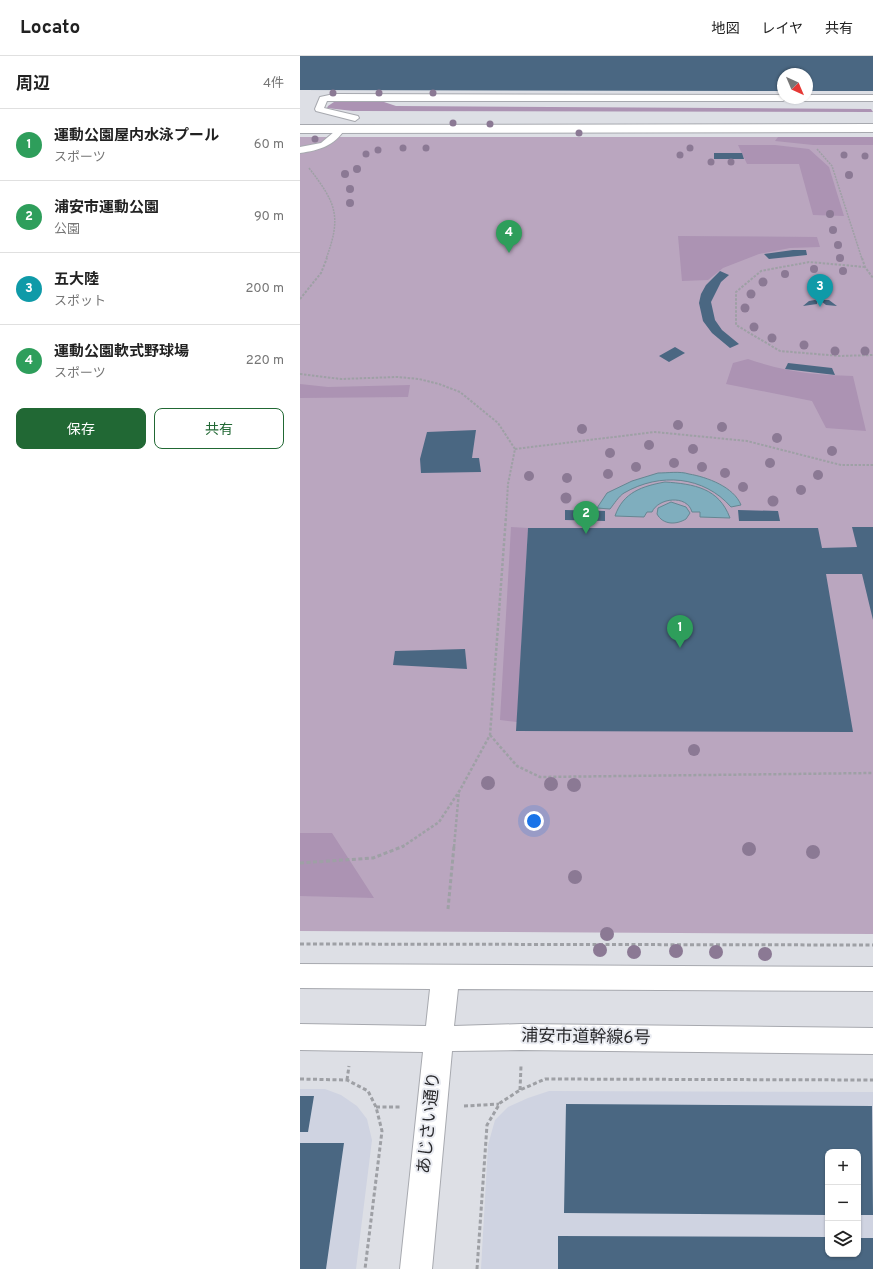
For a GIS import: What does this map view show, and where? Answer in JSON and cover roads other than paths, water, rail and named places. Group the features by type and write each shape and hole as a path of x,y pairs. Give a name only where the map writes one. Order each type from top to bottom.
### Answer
{"street":[{"path":"300,118 873,119"},
{"path":"300,128 873,128"},
{"path":"300,976 873,979"},
{"name":"あじさい通り","path":"416,1269 445,977"},
{"name":"浦安市道幹線6号","path":"300,1037 439,1039 521,1037 873,1041"}],"lane":[{"path":"813,94 833,91"},
{"path":"390,97 405,104 414,105 727,106 777,99"},
{"path":"355,118 319,109 321,102 323,99 334,98 390,97 777,98"},
{"path":"813,98 873,98"},
{"path":"300,150 321,147 332,141 341,129"}],"water":[{"path":"658,473 682,473 696,475 712,480 732,493 741,505 731,507 708,489 695,483 681,480 667,480 638,486 624,493 618,498 610,509 597,508 607,493 632,481"},
{"path":"665,482 695,486 712,494 725,508 730,518 700,517 700,512 692,512 689,506 679,500 666,501 655,507 652,512 647,512 644,517 615,516 623,501 629,496 642,488"},
{"path":"671,502 686,507 690,513 686,519 670,523 660,518 657,514 658,508"}],"place":[{"name":"運動公園軟式野球場","path":"509,253"},
{"name":"五大陸","path":"820,307"},
{"name":"浦安市運動公園","path":"586,534"},
{"name":"運動公園屋内水泳プール","path":"680,648"}]}
